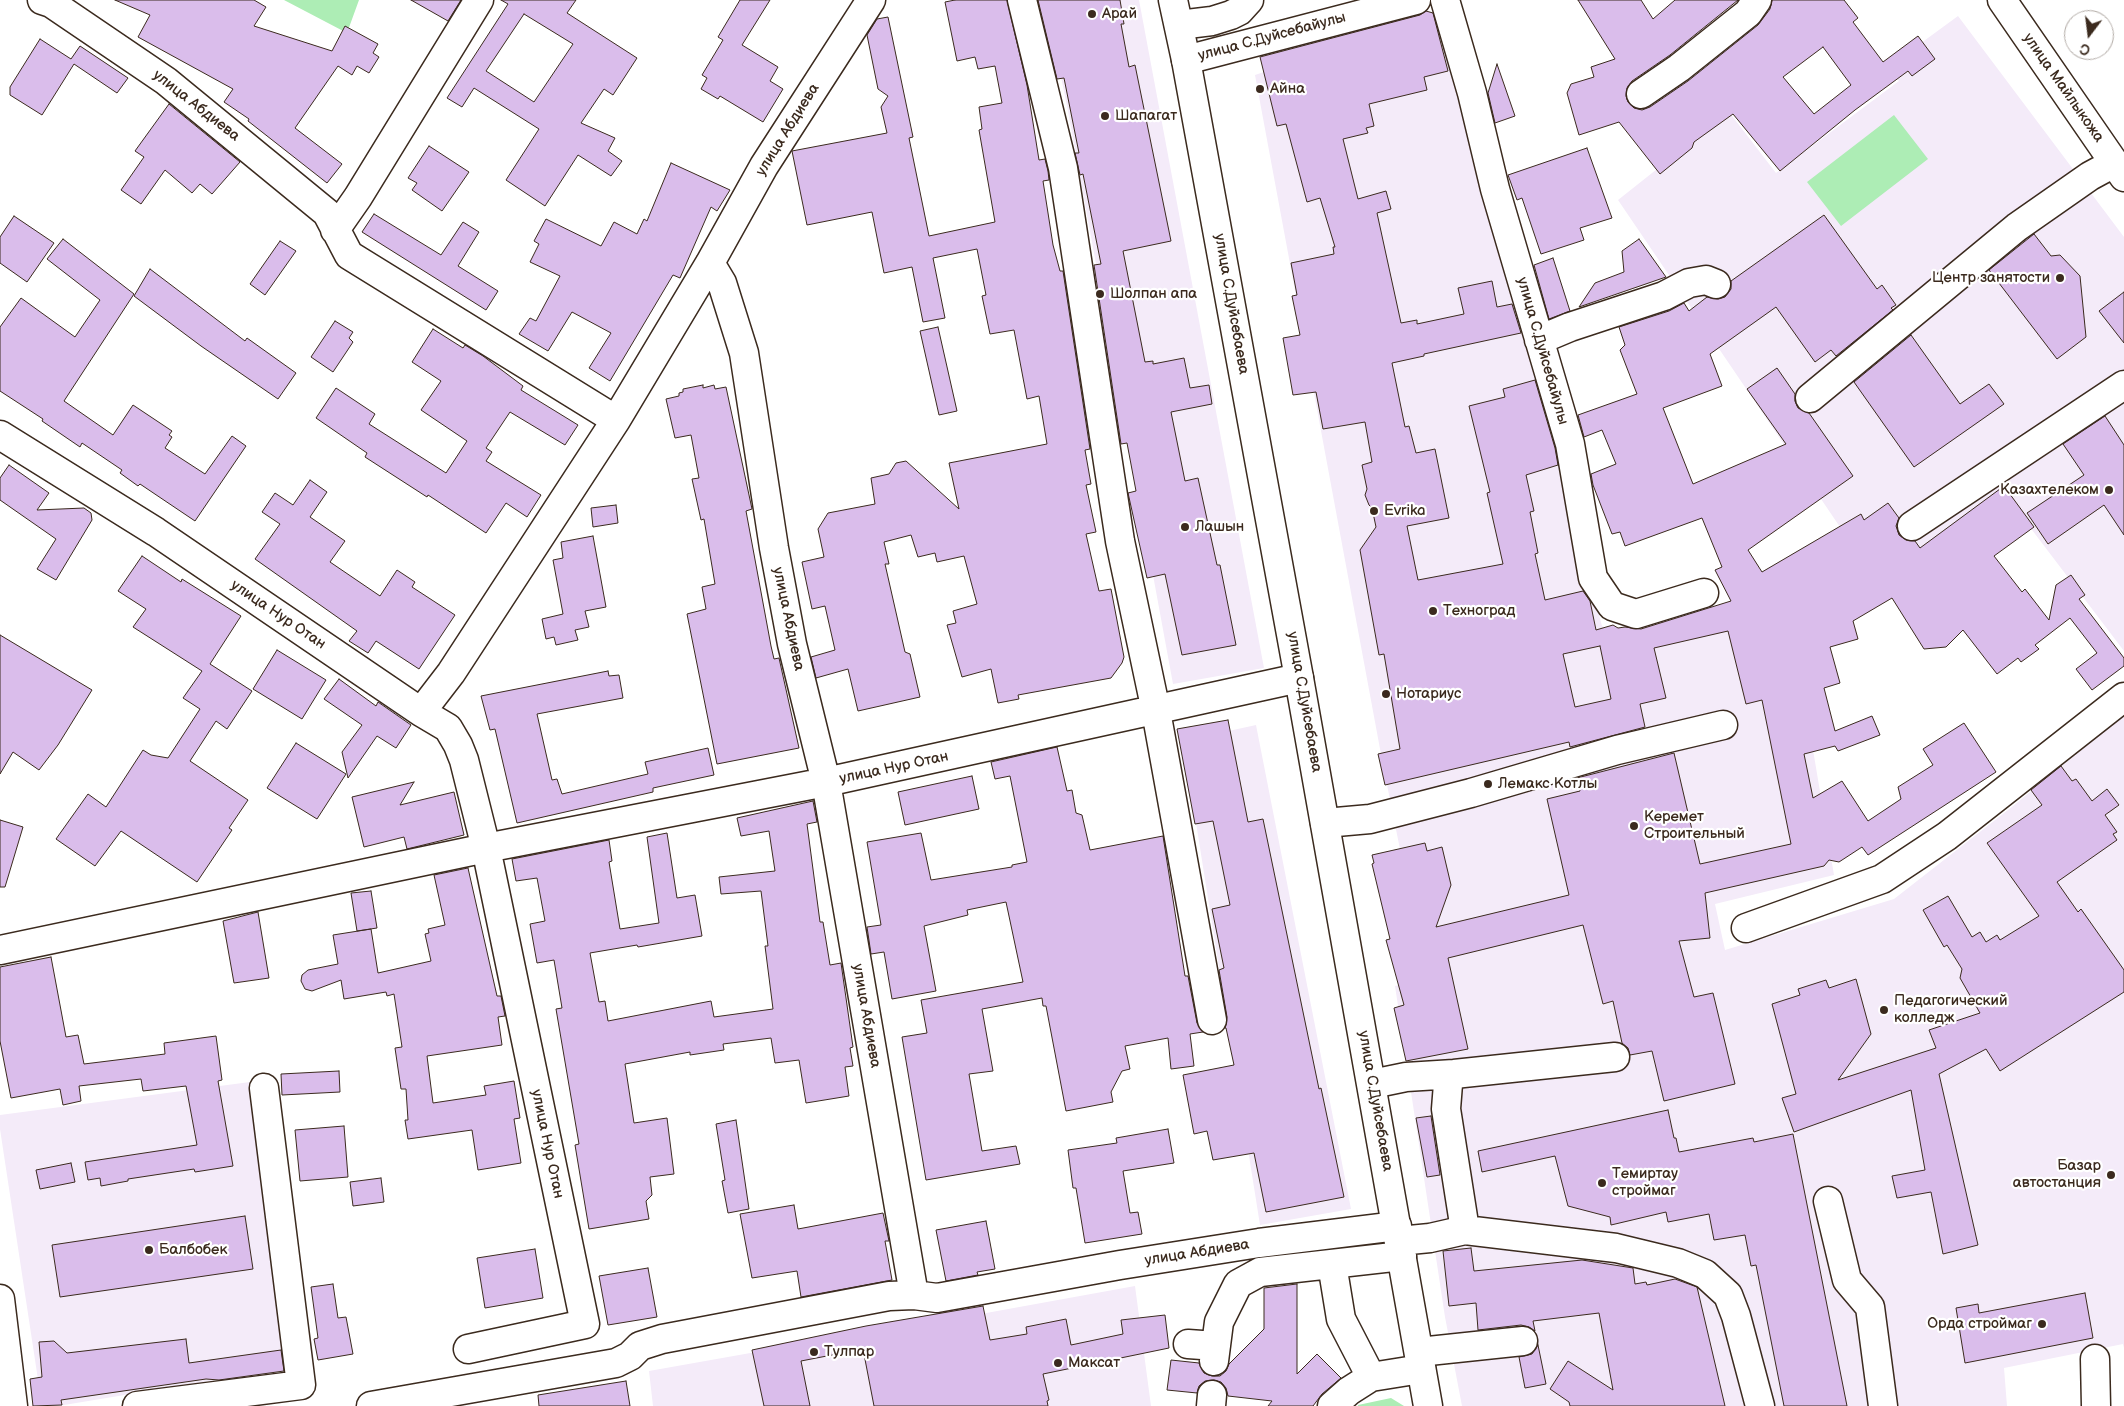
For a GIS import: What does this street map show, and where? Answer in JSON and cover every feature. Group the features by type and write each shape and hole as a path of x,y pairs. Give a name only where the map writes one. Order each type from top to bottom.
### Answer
{"street":[{"name":"улица Абдиева","path":"42,0 51,3 166,81 327,213 349,255 616,420"},
{"path":"335,230 358,197 479,0"},
{"name":"улица Абдиева","path":"421,712 452,673 616,420 710,263 764,166 871,0"},
{"path":"1022,0 1063,168 1120,541 1156,711 1212,1020"},
{"path":"1176,13 1212,20 1239,11 1249,0"},
{"name":"улица С.Дуйсебайулы","path":"1186,60 1416,0"},
{"name":"улица С.Дуйсебайулы","path":"1445,0 1472,93 1495,189 1570,444 1593,578 1612,606 1636,614 1704,593"},
{"path":"1641,94 1678,68 1748,13 1758,0"},
{"name":"улица Майлыкожа","path":"2002,0 2120,168"},
{"name":"улица С.Дуйсебаева","path":"1176,13 1300,678 1428,1406"},
{"path":"1810,398 2017,227 2090,176 2120,168"},
{"name":"улица Абдиева","path":"710,263 722,284 744,353 781,586 792,644 826,782 914,1295 937,1298 1129,1263 1259,1243 1399,1241"},
{"path":"1539,340 1570,327 1664,296 1689,283 1706,280 1716,284"},
{"path":"1912,526 2124,385"},
{"name":"улица Нур Отан","path":"0,435 156,532 421,712 448,728 458,745 464,760 486,848 585,1324 468,1349"},
{"name":"улица Нур Отан","path":"0,950 486,848 826,782 1300,678"},
{"path":"1746,928 1882,879 1947,836 2124,697"},
{"path":"1325,823 1370,819 1471,793 1617,750 1723,725"},
{"path":"1372,1084 1406,1077 1454,1074 1615,1057"},
{"path":"1454,1074 1448,1084 1446,1109 1466,1230"},
{"path":"137,1406 301,1385 264,1088"},
{"path":"1828,1201 1847,1280 1870,1307 1883,1406"},
{"path":"1188,1344 1215,1354 1219,1322 1238,1284 1260,1272 1332,1264 1399,1241 1430,1238 1466,1230 1616,1248 1678,1263 1705,1274 1728,1295 1736,1316 1760,1406"},
{"path":"1332,1264 1341,1318 1371,1377"},
{"path":"372,1406 616,1363 630,1356 640,1346 662,1339 889,1296 914,1295"},
{"path":"0,1299 3,1346 13,1406"},
{"path":"1332,1406 1349,1391 1371,1377 1446,1351 1523,1341"},
{"path":"2095,1359 2096,1406"}],"shaded area":[{"path":"1045,0 1139,0 1264,668 1173,684 1067,106"},
{"path":"1437,14 1602,626 1621,638 1759,608 1805,702 1834,875 1715,904 1725,950 1894,899 2013,806 2124,715 2124,1348 2123,1344 2004,1368 2007,1406 1462,1406 1445,1317 1395,986 1426,978 1383,765 1255,75"},
{"path":"1958,16 2124,237 2124,651 2029,526 1925,604 1860,514 1840,527 1618,200 1729,112 1776,173 1899,81 1887,68"},
{"path":"1256,725 1351,1209 1260,1225 1183,741"},
{"name":"Балбобек","path":"250,1082 288,1368 58,1406 42,1406 0,1129 0,1115"},
{"path":"1135,1286 1151,1406 653,1406 649,1371 865,1335"}],"green space":[{"path":"284,0 359,0 347,33"},
{"path":"1894,115 1928,159 1841,226 1807,182"},
{"path":"1391,1398 1404,1406 1358,1406 1358,1405"}],"building":[{"path":"115,0 254,0 266,7 254,26 332,51 345,26 378,44 373,53 379,57 369,73 357,66 352,75 338,66 295,128 342,164 327,183 248,121 249,119 224,102 233,89 138,37 150,15"},
{"path":"411,0 461,0 448,21"},
{"path":"501,0 576,0 567,13 637,58 613,95 604,89 581,123 615,138 608,151 622,161 611,176 578,155 545,206 506,180 539,129 474,88 462,107 447,98 508,4","holes":["524,14 573,44 534,102 486,71"]},
{"path":"740,0 770,0 742,45 778,67 770,81 783,89 763,122 720,96 718,99 701,89 707,78 702,75 723,40 718,37"},
{"path":"955,0 1007,0 1027,85 1039,160 1045,159 1048,171 1049,180 1043,181 1053,245 1060,271 1063,271 1090,449 1085,450 1091,484 1086,485 1096,532 1086,534 1099,591 1111,589 1124,657 1111,678 1018,695 1019,699 998,703 991,669 962,677 947,625 956,623 953,611 977,604 964,556 937,562 935,553 918,557 911,535 884,542 889,564 885,564 905,652 910,654 920,697 858,711 848,669 816,678 811,657 835,650 825,606 812,609 802,562 824,557 818,529 828,513 875,504 871,478 889,474 896,463 906,461 959,509 949,463 1047,444 1039,396 1027,399 1014,330 990,334 982,296 986,295 977,249 933,258 945,318 923,322 912,267 884,273 872,212 807,225 792,151 887,133 881,107 888,96 878,89 867,35 877,19 888,17 913,137 909,138 929,236 995,222 979,130 982,129 979,107 1002,103 995,66 978,69 975,57 957,61 945,2"},
{"path":"1038,0 1120,0 1124,24 1121,24 1129,67 1135,65 1171,241 1123,251 1145,362 1153,361 1153,364 1184,358 1190,388 1209,385 1212,404 1171,412 1185,481 1198,478 1217,565 1220,565 1236,645 1182,655 1165,574 1147,578 1128,493 1136,491 1127,443 1121,444 1094,265 1101,264 1083,174 1080,175 1075,153 1079,153 1064,78 1057,79"},
{"path":"1578,0 1641,0 1653,19 1675,0 1738,0 1670,55 1632,81 1627,88 1626,96 1628,102 1634,108 1642,110 1650,107 1688,81 1758,25 1770,9 1772,0 1844,0 1858,18 1853,22 1883,62 1918,36 1935,59 1912,76 1908,71 1855,110 1780,171 1733,114 1694,142 1692,148 1660,174 1619,122 1579,135 1567,93 1571,84 1594,77 1591,67 1615,59","holes":["1823,47 1851,85 1814,114 1783,77"]},
{"path":"1426,11 1433,13 1448,71 1424,77 1427,90 1369,104 1374,126 1366,128 1368,133 1343,139 1358,199 1386,191 1391,209 1377,213 1401,323 1417,320 1417,324 1464,314 1458,288 1492,281 1497,307 1512,304 1521,333 1424,354 1424,356 1392,363 1405,427 1409,426 1416,453 1435,449 1449,518 1407,526 1418,580 1503,564 1487,493 1490,492 1469,406 1505,397 1503,389 1535,380 1555,448 1558,465 1526,475 1534,511 1530,512 1538,553 1535,554 1545,600 1583,591 1590,601 1596,630 1613,625 1618,628 1641,629 1731,601 1715,570 1722,567 1702,518 1625,546 1620,532 1612,534 1593,485 1591,474 1616,464 1602,430 1584,437 1578,415 1637,394 1620,350 1625,345 1619,327 1669,311 1684,303 1689,311 1707,297 1718,299 1725,297 1731,289 1731,281 1824,215 1877,289 1882,285 1896,305 1891,308 1893,310 1836,356 1831,350 1815,362 1776,307 1710,354 1722,386 1663,408 1693,484 1786,444 1747,389 1777,368 1795,394 1798,408 1809,413 1853,476 1748,550 1762,572 1861,514 1864,520 1888,503 1899,518 1896,526 1899,535 1906,540 1915,541 1920,548 2004,486 2034,527 1994,556 2022,592 2025,589 2049,620 2056,585 2071,575 2085,595 2079,599 2124,658 2124,666 2092,690 2076,669 2097,653 2070,618 2035,645 2039,649 2021,662 2018,658 1997,674 1963,630 1946,647 1924,649 1892,598 1853,621 1858,639 1830,647 1840,683 1824,688 1835,731 1872,716 1880,735 1838,751 1835,746 1804,754 1813,798 1842,781 1868,821 1901,799 1898,787 1933,765 1923,749 1964,723 1996,772 1868,855 1862,847 1839,862 1829,860 1824,866 1705,893 1710,938 1679,941 1694,997 1713,993 1735,1084 1664,1101 1652,1051 1630,1055 1628,1048 1622,1043 1613,1001 1603,1004 1583,925 1448,958 1468,1049 1406,1061 1394,1008 1404,1005 1386,940 1390,939 1372,864 1374,863 1372,855 1425,843 1427,851 1442,847 1451,885 1436,927 1569,895 1547,799 1580,791 1577,778 1674,753 1700,864 1791,844 1762,700 1746,704 1728,631 1654,648 1666,698 1640,704 1645,727 1570,747 1569,742 1385,785 1378,754 1400,749 1384,654 1379,655 1360,550 1376,527 1372,508 1365,495 1367,489 1362,465 1372,462 1365,422 1323,429 1316,392 1293,395 1283,338 1300,335 1292,296 1297,295 1291,263 1334,254 1333,247 1335,247 1320,198 1307,202 1286,124 1277,126 1260,57 1420,15","holes":["1600,646 1611,699 1575,707 1563,654"]},
{"path":"40,39 71,59 80,46 128,78 117,93 74,64 42,115 10,95 10,87"},
{"path":"1497,64 1515,116 1495,123 1488,93"},
{"path":"169,104 240,162 212,194 200,184 192,193 165,170 141,204 121,190 144,157 135,151"},
{"path":"429,146 469,172 442,211 412,190 417,183 408,178"},
{"path":"1587,148 1612,218 1580,228 1584,240 1541,254 1522,198 1517,200 1508,175"},
{"path":"671,163 730,190 717,211 711,207 680,278 673,275 610,381 589,368 611,333 572,312 548,351 519,334 530,318 536,321 560,276 530,262 539,244 534,241 546,219 601,246 614,222 637,234 644,219 647,221"},
{"path":"374,214 441,255 463,222 479,232 458,266 498,291 486,310 362,232"},
{"path":"14,216 54,243 27,282 0,263 0,237"},
{"path":"2034,234 2051,256 2060,255 2080,276 2086,337 2057,359 1989,270"},
{"path":"63,239 134,294 64,401 113,435 133,405 172,431 169,435 172,437 165,448 205,474 232,436 246,446 195,521 140,484 138,486 120,473 122,470 82,443 80,447 42,421 43,419 0,391 0,327 21,298 75,337 100,300 47,259"},
{"path":"1639,239 1666,277 1579,307 1595,283 1624,272 1622,251"},
{"path":"280,241 296,251 265,295 250,284"},
{"path":"1553,258 1570,311 1549,319 1534,265"},
{"path":"150,269 245,341 247,338 296,373 278,399 201,346 134,296"},
{"path":"2124,292 2124,343 2099,311"},
{"path":"335,321 353,332 349,338 353,342 333,372 311,357"},
{"path":"938,327 957,411 939,415 920,331"},
{"path":"433,329 463,348 465,345 483,356 523,386 521,390 578,425 565,445 510,412 486,448 492,452 486,461 541,495 527,517 506,503 486,533 365,457 367,453 316,418 336,388 375,414 369,424 446,473 467,441 421,410 441,381 412,362"},
{"path":"1911,335 1960,404 1989,384 2004,404 1914,467 1854,382"},
{"path":"703,385 703,388 714,385 715,389 726,387 752,509 746,511 771,646 774,659 779,658 799,748 717,764 687,614 706,609 702,587 715,584 704,519 701,520 692,479 699,478 691,435 675,438 666,399 679,396 683,389"},
{"path":"2105,416 2124,445 2124,535 2104,505 2048,544 2027,513 2084,475 2063,444"},
{"path":"9,465 49,493 37,510 84,508 91,513 92,520 56,580 37,569 56,539 0,500 0,478"},
{"path":"310,480 327,492 310,517 345,541 330,562 380,596 397,570 415,582 412,587 455,615 419,669 376,641 368,653 349,641 357,631 255,559 280,524 262,512 275,493 293,505"},
{"path":"616,505 618,523 593,527 591,508"},
{"path":"593,536 606,607 585,611 589,627 575,630 578,640 556,645 554,637 546,639 542,619 563,614 553,560 563,558 561,542"},
{"path":"142,556 181,582 182,579 241,616 210,664 252,691 227,729 216,721 190,761 248,800 229,828 232,830 197,882 121,831 95,866 56,839 88,794 106,807 143,750 151,755 168,758 200,709 183,698 202,671 133,627 146,609 118,591"},
{"path":"0,635 92,690 58,745 39,770 13,752 0,774"},
{"path":"277,650 326,680 302,719 253,689"},
{"path":"608,671 609,676 619,675 623,698 537,714 552,780 557,779 562,794 648,774 645,762 708,748 714,775 653,788 653,792 517,823 495,729 490,730 481,696"},
{"path":"339,679 376,706 378,702 411,725 396,748 377,736 348,778 342,752 362,725 324,699"},
{"path":"1228,720 1248,822 1263,819 1319,1089 1321,1088 1344,1197 1266,1212 1254,1153 1213,1160 1207,1131 1194,1134 1183,1075 1234,1065 1225,1028 1227,1017 1219,970 1224,968 1212,909 1230,905 1213,821 1195,824 1177,729"},
{"path":"296,743 346,774 317,819 267,788"},
{"path":"1057,747 1067,791 1072,790 1076,813 1082,815 1090,850 1163,836 1185,976 1188,976 1197,1023 1203,1032 1190,1034 1194,1066 1171,1069 1168,1038 1125,1046 1130,1069 1122,1071 1111,1092 1113,1102 1066,1111 1046,1006 1043,1006 1042,998 982,1009 993,1071 969,1074 982,1151 1016,1146 1020,1164 926,1180 902,1037 927,1033 921,1000 1023,982 1006,902 967,910 968,915 924,926 936,991 892,999 884,952 871,954 867,927 881,925 867,842 921,833 931,880 1012,867 1012,865 1027,862 1010,776 995,779 991,762"},
{"path":"2061,766 2072,781 2076,779 2092,801 2107,789 2119,805 2105,815 2117,832 2113,834 2117,840 2057,882 2078,912 2081,909 2124,970 2124,992 2000,1071 1986,1049 1939,1074 1978,1245 1943,1254 1931,1192 1897,1198 1892,1176 1925,1170 1911,1090 1794,1132 1782,1098 1796,1094 1772,1004 1800,995 1798,989 1826,980 1829,988 1856,979 1871,1034 1838,1080 1936,1048 1929,1030 1980,1013 1960,978 1962,969 1947,945 1944,947 1923,910 1948,896 1972,937 1980,932 1986,942 1997,935 2000,940 2039,916 1987,843 2042,805 2031,790"},
{"path":"972,776 979,809 905,825 898,792"},
{"path":"414,782 400,805 454,792 464,835 407,849 404,837 364,847 352,797"},
{"path":"813,801 817,822 807,824 820,922 823,922 830,965 841,963 853,1047 850,1048 853,1066 845,1067 849,1096 806,1103 799,1060 775,1063 771,1038 723,1044 724,1050 690,1055 690,1052 625,1064 634,1123 667,1118 674,1174 650,1177 652,1195 646,1201 649,1219 589,1229 575,1145 579,1144 556,1009 562,1008 554,960 537,963 530,924 545,921 537,878 516,881 512,859 609,840 612,861 609,862 620,929 659,923 647,837 667,833 677,898 695,895 702,936 590,953 599,1002 605,1001 608,1021 711,1001 714,1017 773,1009 765,946 768,946 761,891 721,894 719,877 775,871 769,831 741,836 737,818"},
{"path":"0,820 23,827 5,887 0,887"},
{"path":"468,868 497,996 501,996 505,1016 498,1017 502,1045 427,1056 433,1103 486,1095 484,1086 514,1081 520,1118 514,1119 521,1163 478,1170 472,1130 408,1139 405,1120 408,1120 406,1089 401,1089 395,1048 402,1047 394,994 387,996 386,992 344,999 341,980 312,991 305,989 301,981 302,975 308,970 338,964 333,935 371,929 378,973 431,961 425,934 429,933 428,929 445,925 434,875"},
{"path":"371,891 377,928 357,931 351,893"},
{"path":"258,912 269,978 234,983 223,921"},
{"path":"51,957 66,1037 78,1035 84,1064 165,1054 164,1043 216,1036 222,1080 218,1081 233,1166 195,1172 194,1169 128,1179 128,1181 101,1186 100,1178 88,1180 85,1162 197,1145 186,1086 143,1091 141,1079 79,1086 81,1101 63,1105 60,1089 11,1098 0,1041 0,967"},
{"path":"339,1071 340,1092 282,1095 281,1074"},
{"path":"1668,1110 1679,1152 1753,1138 1754,1142 1793,1134 1847,1406 1784,1406 1756,1265 1751,1266 1745,1235 1714,1240 1709,1214 1668,1222 1666,1212 1611,1225 1610,1217 1568,1206 1555,1156 1482,1172 1478,1151"},
{"path":"1431,1116 1440,1175 1427,1177 1416,1118"},
{"path":"736,1120 749,1209 728,1213 722,1181 725,1180 716,1124"},
{"path":"344,1126 348,1177 300,1181 295,1130"},
{"path":"1168,1129 1174,1163 1123,1171 1130,1213 1138,1212 1142,1234 1085,1243 1076,1188 1073,1188 1068,1150 1117,1143 1116,1138"},
{"path":"71,1163 75,1182 40,1189 36,1170"},
{"path":"381,1178 384,1202 353,1206 350,1182"},
{"path":"794,1205 798,1229 883,1213 889,1241 885,1241 892,1280 801,1297 797,1271 752,1278 740,1214"},
{"path":"245,1216 253,1269 60,1297 52,1245"},
{"path":"986,1221 995,1269 977,1272 978,1275 946,1281 936,1230"},
{"path":"1471,1248 1474,1271 1582,1260 1633,1268 1635,1284 1646,1282 1647,1285 1675,1279 1697,1287 1725,1406 1570,1406 1569,1402 1550,1389 1568,1361 1613,1390 1599,1313 1533,1321 1535,1331 1521,1325 1478,1330 1476,1303 1449,1306 1443,1251"},
{"path":"535,1249 543,1298 485,1308 477,1258"},
{"path":"648,1268 657,1317 608,1325 599,1276"},
{"path":"333,1284 338,1318 346,1317 353,1354 318,1360 314,1339 318,1338 311,1287"},
{"path":"1297,1284 1297,1374 1317,1354 1341,1378 1322,1394 1313,1406 1268,1406 1272,1401 1228,1396 1226,1388 1221,1382 1214,1380 1205,1381 1199,1386 1197,1393 1167,1390 1171,1360 1199,1363 1204,1373 1220,1376 1226,1371 1229,1364 1264,1329 1264,1288"},
{"name":"Орда строймаг","path":"2085,1293 2093,1338 1965,1363 1956,1308 1978,1304 1979,1313"},
{"path":"983,1306 990,1340 1027,1334 1026,1327 1066,1319 1071,1345 1123,1334 1121,1320 1165,1315 1169,1348 1043,1374 1049,1400 1047,1401 1048,1406 874,1406 863,1349 801,1361 810,1406 764,1406 752,1350 866,1326"},
{"path":"186,1339 189,1363 281,1350 284,1371 219,1380 206,1379 61,1400 62,1405 33,1406 30,1379 42,1377 39,1342 54,1341 67,1353"},
{"path":"1538,1345 1546,1384 1525,1388 1519,1357 1532,1354"},
{"path":"626,1381 630,1406 539,1406 538,1395"}],"place":[{"name":"Арай","path":"1092,14"},
{"name":"Айна","path":"1260,89"},
{"name":"Шапагат","path":"1105,116"},
{"name":"Центр занятости","path":"2060,278"},
{"name":"Шолпан апа","path":"1100,294"},
{"name":"Казахтелеком","path":"2109,490"},
{"name":"Evrika","path":"1374,511"},
{"name":"Лашын","path":"1185,527"},
{"name":"Техноград","path":"1433,611"},
{"name":"Нотариус","path":"1386,694"},
{"name":"Лемакс Котлы","path":"1488,784"},
{"name":"Керемет Строительный","path":"1634,826"},
{"name":"Педагогический колледж","path":"1884,1010"},
{"name":"Базар автостанция","path":"2111,1175"},
{"name":"Темиртау строймаг","path":"1602,1183"},
{"name":"Балбобек","path":"149,1250"},
{"name":"Орда строймаг","path":"2042,1324"},
{"name":"Тулпар","path":"814,1352"},
{"name":"Максат","path":"1058,1363"}]}
